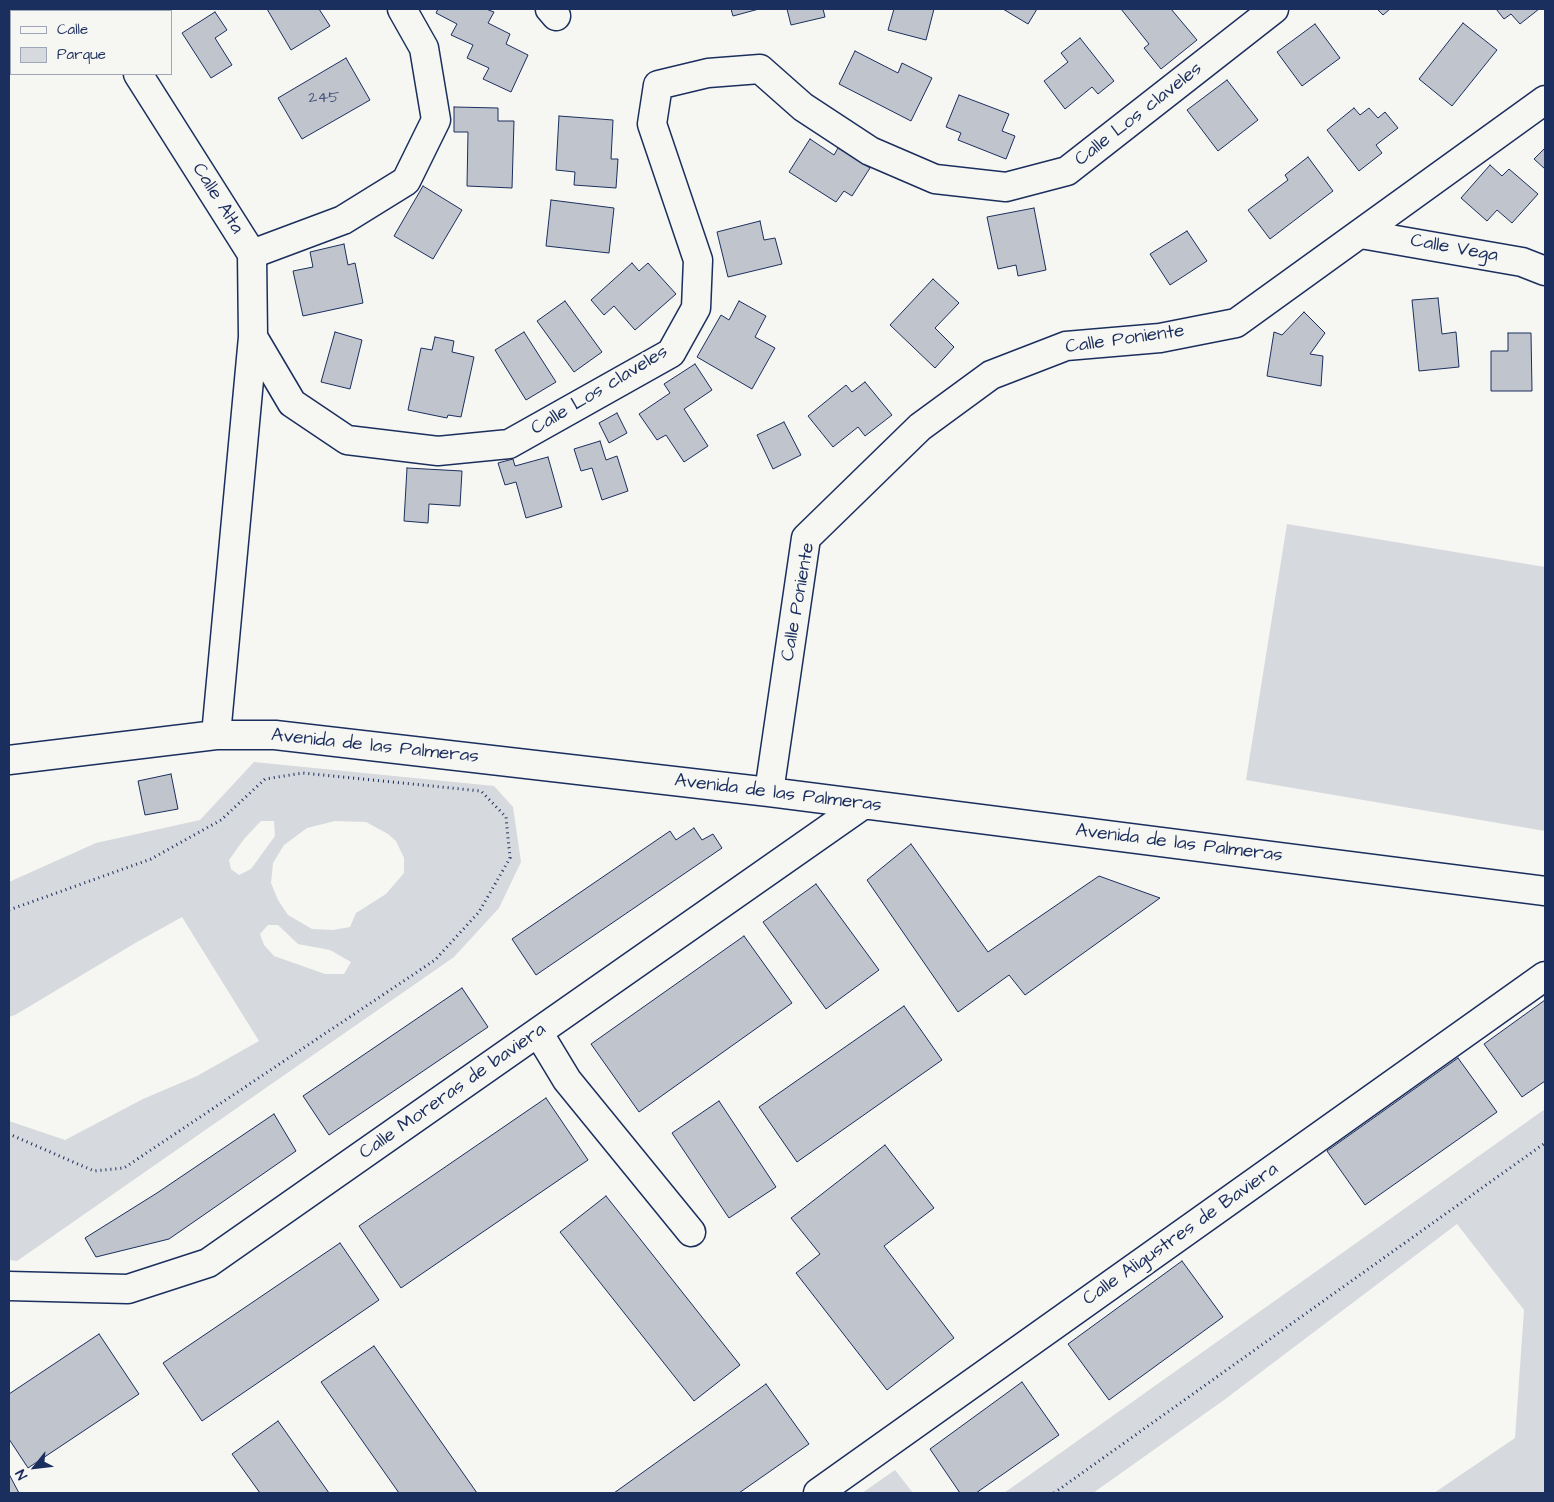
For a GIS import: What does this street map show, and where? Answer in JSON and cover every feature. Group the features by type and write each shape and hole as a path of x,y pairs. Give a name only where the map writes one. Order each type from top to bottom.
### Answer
{"street":[{"path":"252,254 343,220 406,181 436,120 424,48 402,9"},
{"name":"Calle Los claveles","path":"253,337 292,403 347,440 438,451 509,444 671,353 696,308 698,260 652,124 658,85 708,73 760,68 803,107 870,151 935,180 1006,187 1067,171 1274,9"},
{"name":"Calle Alta","path":"139,75 252,254 253,337 216,735"},
{"name":"Calle Poniente","path":"769,792 806,538 920,427 991,375 1066,346 1160,338 1236,322 1545,100"},
{"name":"Calle Vega","path":"1361,234 1522,262 1545,271"},
{"name":"Avenida de las Palmeras","path":"9,760 216,735 275,735 769,792 1545,891"},
{"name":"Calle Moreras de baviera","path":"9,1286 128,1289 208,1263 864,804"},
{"name":"Calle Aligustres de Baviera","path":"818,1493 1545,976"},
{"path":"538,1032 567,1080 691,1232"}],"path":[{"path":"9,910 151,859 221,820 265,780 303,773 481,791 506,818 510,858 478,912 435,960 124,1168 94,1171 9,1134"},
{"path":"1054,1493 1545,1143"}],"green space":[{"path":"1287,524 1545,567 1545,831 1246,780"},
{"path":"254,762 494,786 513,807 521,862 499,908 454,957 17,1261 9,1260 9,1121 65,1140 143,1099 197,1076 259,1041 182,917 9,1017 9,882 96,843 200,820","holes":["261,821 274,821 275,836 251,869 239,875 231,869 229,860 244,839","335,821 366,822 388,834 396,841 404,858 404,873 386,894 356,913 350,927 333,930 312,929 288,915 278,900 271,883 273,863 284,845 307,828","268,925 278,925 298,944 330,950 351,962 344,974 325,974 274,956 264,945 260,934"]},
{"path":"1545,1109 1545,1493 1434,1493 1515,1438 1524,1310 1457,1224 1224,1400 1093,1493 1004,1493"},
{"path":"895,1470 913,1493 862,1493"}],"building":[{"path":"121,9 145,9 143,10"},
{"path":"267,9 319,9 330,26 291,50"},
{"path":"438,9 486,9 494,12 488,23 510,34 506,44 528,55 511,92 483,79 489,68 467,58 473,45 451,35 457,24 436,13"},
{"path":"731,9 759,9 733,16"},
{"path":"787,9 823,9 825,17 791,25"},
{"path":"894,9 934,9 926,40 888,30"},
{"path":"1003,9 1037,9 1028,24"},
{"path":"1121,9 1171,9 1197,40 1161,69 1144,48 1149,44"},
{"path":"1377,9 1390,9 1383,15"},
{"path":"1496,9 1539,9 1520,24 1511,14 1504,19"},
{"path":"215,12 227,30 215,38 232,65 211,78 182,33"},
{"path":"1463,23 1497,50 1452,106 1419,79"},
{"path":"1315,24 1340,58 1302,86 1277,52"},
{"path":"1080,38 1114,81 1098,94 1092,87 1065,109 1044,81 1068,62 1061,53"},
{"path":"855,51 898,73 902,63 932,78 911,121 839,84"},
{"path":"346,58 370,100 302,139 278,98"},
{"path":"1227,80 1258,120 1218,151 1187,110"},
{"path":"959,95 1009,114 1002,131 1015,136 1006,159 958,140 961,133 946,127"},
{"path":"454,107 498,108 498,121 514,121 512,188 467,186 468,132 454,132"},
{"path":"1354,108 1360,115 1369,108 1378,118 1385,112 1398,128 1376,145 1382,153 1359,171 1327,130"},
{"path":"559,116 613,120 611,159 618,159 616,188 574,185 575,172 556,170"},
{"path":"810,139 834,155 838,148 870,168 852,196 844,191 836,202 789,172"},
{"path":"1545,148 1545,169 1534,159"},
{"path":"1308,157 1333,191 1270,239 1248,210 1288,180 1285,175"},
{"path":"1490,165 1502,176 1509,169 1538,194 1512,223 1497,210 1487,221 1461,198"},
{"path":"423,186 462,210 433,259 394,236"},
{"path":"551,200 614,208 609,253 546,246"},
{"path":"1034,208 1046,270 1018,276 1016,265 998,269 987,217"},
{"path":"760,221 764,240 775,238 782,264 728,277 717,232"},
{"path":"1187,231 1207,261 1170,285 1150,254"},
{"path":"344,244 348,265 355,263 363,303 303,316 293,271 313,267 310,252"},
{"path":"632,263 639,271 648,263 676,294 635,330 614,306 604,315 591,300"},
{"path":"933,279 959,303 935,328 954,347 935,368 890,325"},
{"path":"1438,298 1442,334 1456,332 1459,367 1419,371 1412,300"},
{"path":"565,301 602,352 574,372 537,321"},
{"path":"739,301 766,316 755,337 775,348 752,389 697,357 721,315 729,320"},
{"path":"1304,312 1325,333 1310,354 1323,356 1321,386 1267,376 1274,332 1282,335"},
{"path":"335,332 362,340 350,389 321,382"},
{"path":"524,332 556,382 526,400 495,350"},
{"path":"1508,333 1531,333 1532,391 1491,391 1491,351 1508,351"},
{"path":"435,337 454,341 452,352 474,357 461,417 448,415 447,418 408,410 421,348 432,350"},
{"path":"695,364 712,390 684,409 708,446 684,462 666,435 657,440 639,414 670,393 664,384"},
{"path":"865,382 892,415 865,436 858,427 833,447 808,416 846,385 852,392"},
{"path":"617,413 627,433 609,443 599,423"},
{"path":"784,422 801,455 773,469 757,435"},
{"path":"600,441 606,460 617,456 628,491 602,500 592,468 581,471 574,449"},
{"path":"548,457 562,507 526,518 516,482 505,485 498,463 513,459 515,466"},
{"path":"407,468 462,471 460,506 429,504 428,523 404,521"},
{"path":"171,774 178,809 145,815 138,781"},
{"path":"694,828 702,840 713,834 722,848 536,975 512,939 670,831 676,840"},
{"path":"911,844 988,952 1099,876 1160,898 1025,995 1009,975 958,1012 867,880"},
{"path":"816,884 879,970 826,1009 763,922"},
{"path":"744,936 792,1003 639,1112 591,1044"},
{"path":"462,988 488,1027 329,1135 303,1096"},
{"path":"1545,1000 1545,1081 1522,1097 1484,1044"},
{"path":"904,1006 942,1060 797,1162 759,1107"},
{"path":"1458,1058 1497,1112 1365,1205 1327,1151"},
{"path":"546,1098 588,1160 401,1288 359,1226"},
{"path":"719,1101 776,1187 729,1218 672,1133"},
{"path":"274,1114 296,1151 169,1239 96,1257 85,1238 157,1193"},
{"path":"885,1145 934,1208 884,1246 954,1338 887,1390 796,1273 820,1254 791,1218"},
{"path":"606,1196 740,1365 694,1401 560,1232"},
{"path":"340,1243 379,1300 202,1421 163,1363"},
{"path":"1182,1261 1223,1317 1109,1400 1068,1344"},
{"path":"99,1334 139,1394 28,1468 9,1439 9,1394"},
{"path":"374,1346 477,1493 399,1493 321,1382"},
{"path":"1022,1382 1059,1435 976,1493 960,1493 930,1449"},
{"path":"766,1384 809,1444 739,1493 614,1493"},
{"path":"278,1421 329,1493 260,1493 232,1454"},
{"path":"10,1476 19,1493 9,1493"}]}
